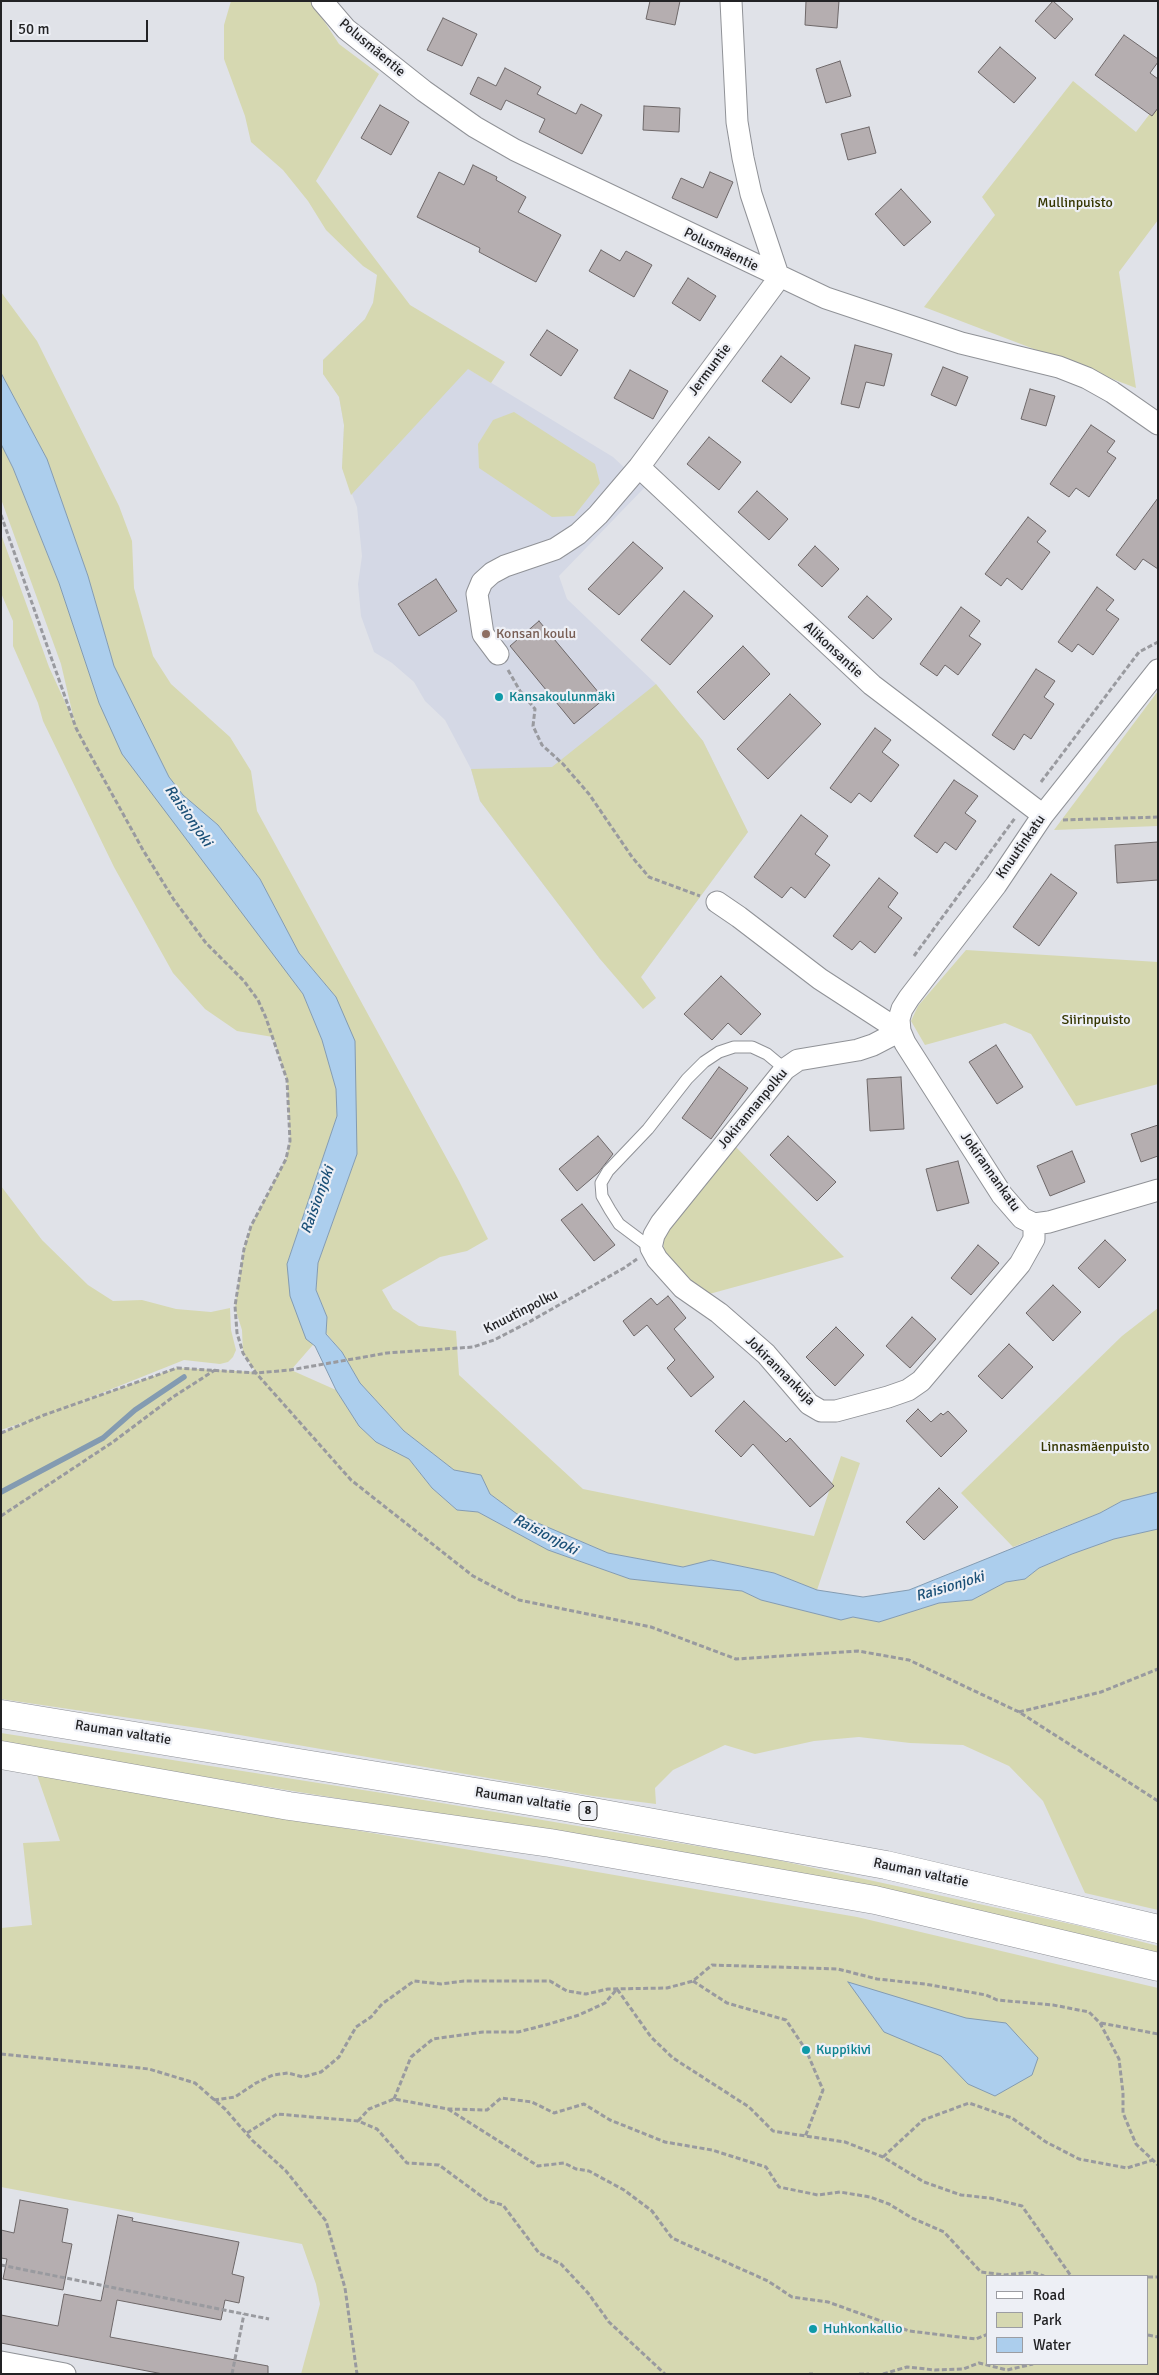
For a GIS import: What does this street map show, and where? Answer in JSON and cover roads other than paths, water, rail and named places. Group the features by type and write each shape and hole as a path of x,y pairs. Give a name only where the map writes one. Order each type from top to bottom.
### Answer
{"highway":[{"name":"Rauman valtatie","path":"1,1714 560,1806 886,1865 1158,1928"},
{"path":"1,1755 289,1806 550,1843 875,1900 1158,1968"}],"street":[{"name":"Polusmäentie","path":"322,1 346,29 449,110 516,150 779,278 826,298 908,327 1066,370 1087,378 1112,392 1158,424"},
{"path":"732,1 736,114 743,158 751,194 779,278"},
{"name":"Jermuntie","path":"498,654 483,634 477,594 482,582 492,573 555,549 578,534 598,515 639,466 779,278"},
{"name":"Alikonsantie","path":"639,466 872,685 1051,817"},
{"name":"Knuutinkatu","path":"900,1031 902,1009 909,998 996,884 1024,842 1051,817 1158,670"},
{"path":"717,902 820,979 900,1031"},
{"name":"Jokirannanpolku","path":"651,1248 654,1235 661,1223 785,1069 798,1060 873,1045 900,1031"},
{"name":"Jokirannankatu","path":"900,1031 905,1043 1002,1196 1022,1218 1034,1224"},
{"path":"1034,1224 1049,1222 1158,1190"},
{"name":"Jokirannankuja","path":"651,1248 657,1259 683,1288 719,1313 766,1354 809,1404 821,1411 836,1411 908,1390 921,1381 1020,1264 1034,1239 1034,1224"},
{"path":"1,2362 65,2374"}],"lane":[{"path":"651,1248 619,1224 602,1196 601,1183 608,1171 648,1129 687,1079 704,1062 719,1052 734,1047 752,1048 767,1054 785,1069"}],"water":[{"name":"Raisionjoki","path":"1,373 47,459 88,576 114,666 169,777 183,795 218,825 260,879 299,953 336,997 355,1041 357,1154 318,1263 316,1290 327,1317 326,1334 342,1352 360,1383 404,1431 454,1470 481,1475 490,1494 517,1514 608,1553 683,1567 711,1560 774,1573 817,1590 863,1597 909,1590 1100,1513 1122,1501 1158,1492 1158,1529 1114,1539 1072,1554 1039,1568 1025,1579 1006,1582 972,1600 939,1603 879,1622 853,1617 841,1620 761,1600 742,1591 630,1579 548,1550 478,1512 457,1510 432,1488 409,1459 376,1442 359,1426 336,1390 315,1346 306,1339 290,1296 287,1264 337,1116 336,1089 322,1040 303,994 122,754 99,703 59,583 13,468 1,444"},
{"path":"848,1982 966,2018 1006,2023 1038,2058 1032,2075 995,2096 968,2084 941,2056 884,2032"}],"waterway":[{"path":"1,1492 103,1438 135,1410 184,1377"}],"place":[{"name":"Konsan koulu","path":"486,634"},
{"name":"Kansakoulunmäki","path":"499,697"},
{"name":"Kuppikivi","path":"806,2050"},
{"name":"Huhkonkallio","path":"813,2329"}],"park label":[{"name":"Mullinpuisto","path":"1075,203"},
{"name":"Siirinpuisto","path":"1096,1020"},
{"name":"Linnasmäenpuisto","path":"1095,1447"}]}
